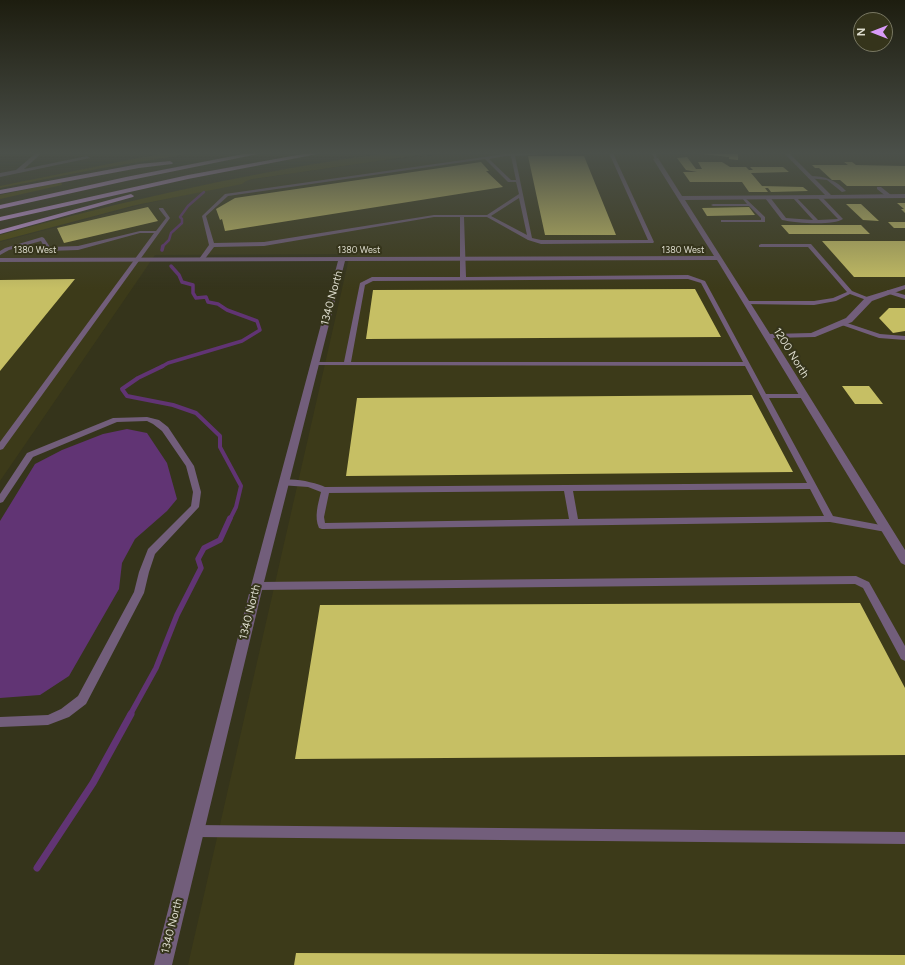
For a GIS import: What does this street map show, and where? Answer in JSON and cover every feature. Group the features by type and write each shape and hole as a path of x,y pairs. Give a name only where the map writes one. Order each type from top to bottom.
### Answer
{"highway":[{"path":"0,207 39,198"},
{"path":"0,219 89,198"},
{"path":"0,232 126,198"}],"street":[{"name":"1200 North","path":"680,198 768,336 905,560"},
{"name":"1380 West","path":"0,260 718,258"},
{"name":"1340 North","path":"163,965 283,483 342,260"},
{"path":"768,336 812,335 849,320 869,299 905,287"}],"lane":[{"path":"212,245 204,216 224,198"},
{"path":"488,216 516,198"},
{"path":"522,198 530,239"},
{"path":"212,245 264,244 434,216 488,216 530,239 541,242 651,242 631,198"},
{"path":"723,221 763,220 763,218 744,198"},
{"path":"766,198 784,219 800,221 836,221 841,219 820,198"},
{"path":"796,198 817,221"},
{"path":"713,205 751,205"},
{"path":"0,446 168,218 161,209"},
{"path":"462,216 463,278"},
{"path":"0,253 6,249 42,239 48,248 78,248 140,232 157,232"},
{"path":"202,259 212,245"},
{"path":"761,246 810,245 850,292 869,299"},
{"path":"347,364 362,284 372,279 688,277 703,282 830,519"},
{"path":"747,303 814,303 834,300 850,292"},
{"path":"888,292 905,297"},
{"path":"841,323 878,336 905,338"},
{"path":"314,364 747,364"},
{"path":"764,396 805,396"},
{"path":"0,500 30,456 116,420 130,419 147,419 156,422 166,430 190,466 197,492 195,506 151,552 139,593 82,700 65,713 48,720 0,722"},
{"path":"283,483 309,484 325,490 812,486"},
{"path":"568,488 574,523"},
{"path":"325,490 320,517 322,526 830,519 886,529"},
{"path":"257,586 856,580 866,585 905,656"},
{"path":"196,831 905,838"}],"shaded area":[{"path":"143,198 171,198 136,205 0,241 0,235"},
{"path":"171,198 905,198 905,965 188,965 350,254 155,255 0,481 0,242"},
{"path":"127,429 147,433 167,463 177,499 167,511 135,539 122,563 119,589 69,676 40,695 0,698 0,521 35,464 62,450 103,434"}],"building":[{"path":"235,198 433,198 225,231 222,219 220,220 216,209"},
{"path":"537,198 601,198 616,235 545,235"},
{"path":"897,203 905,203 905,213 901,209 904,209"},
{"path":"846,204 861,204 879,221 863,220"},
{"path":"148,207 158,221 64,243 57,228"},
{"path":"749,207 755,215 707,216 702,208"},
{"path":"888,222 905,222 905,228 894,228"},
{"path":"781,225 861,225 870,234 789,234"},
{"path":"822,241 905,241 905,277 854,277"},
{"path":"75,279 0,371 0,280"},
{"path":"695,289 721,337 366,339 373,290"},
{"path":"889,308 905,308 905,331 893,333 879,318"},
{"path":"842,386 869,386 883,404 855,404"},
{"path":"752,395 793,472 346,476 357,398"},
{"path":"860,603 905,688 905,755 295,759 320,605"},
{"path":"296,953 905,955 905,965 294,965"}],"waterway":[{"path":"163,246 169,240 171,233 182,223 182,219 180,217 188,206 197,198"},
{"path":"162,250 163,246"},
{"path":"161,367 168,363 242,341 260,330 257,321 227,310 218,304 208,302 206,297 196,298 193,293 193,285 182,282 179,275 171,266"},
{"path":"161,367 138,378 122,389 127,396 173,405 196,413 220,436 220,447 241,486 236,507 230,519"},
{"path":"130,715 156,668 177,615 201,568 198,559 204,548 220,540 230,518"},
{"path":"37,868 93,783 131,714"}]}
